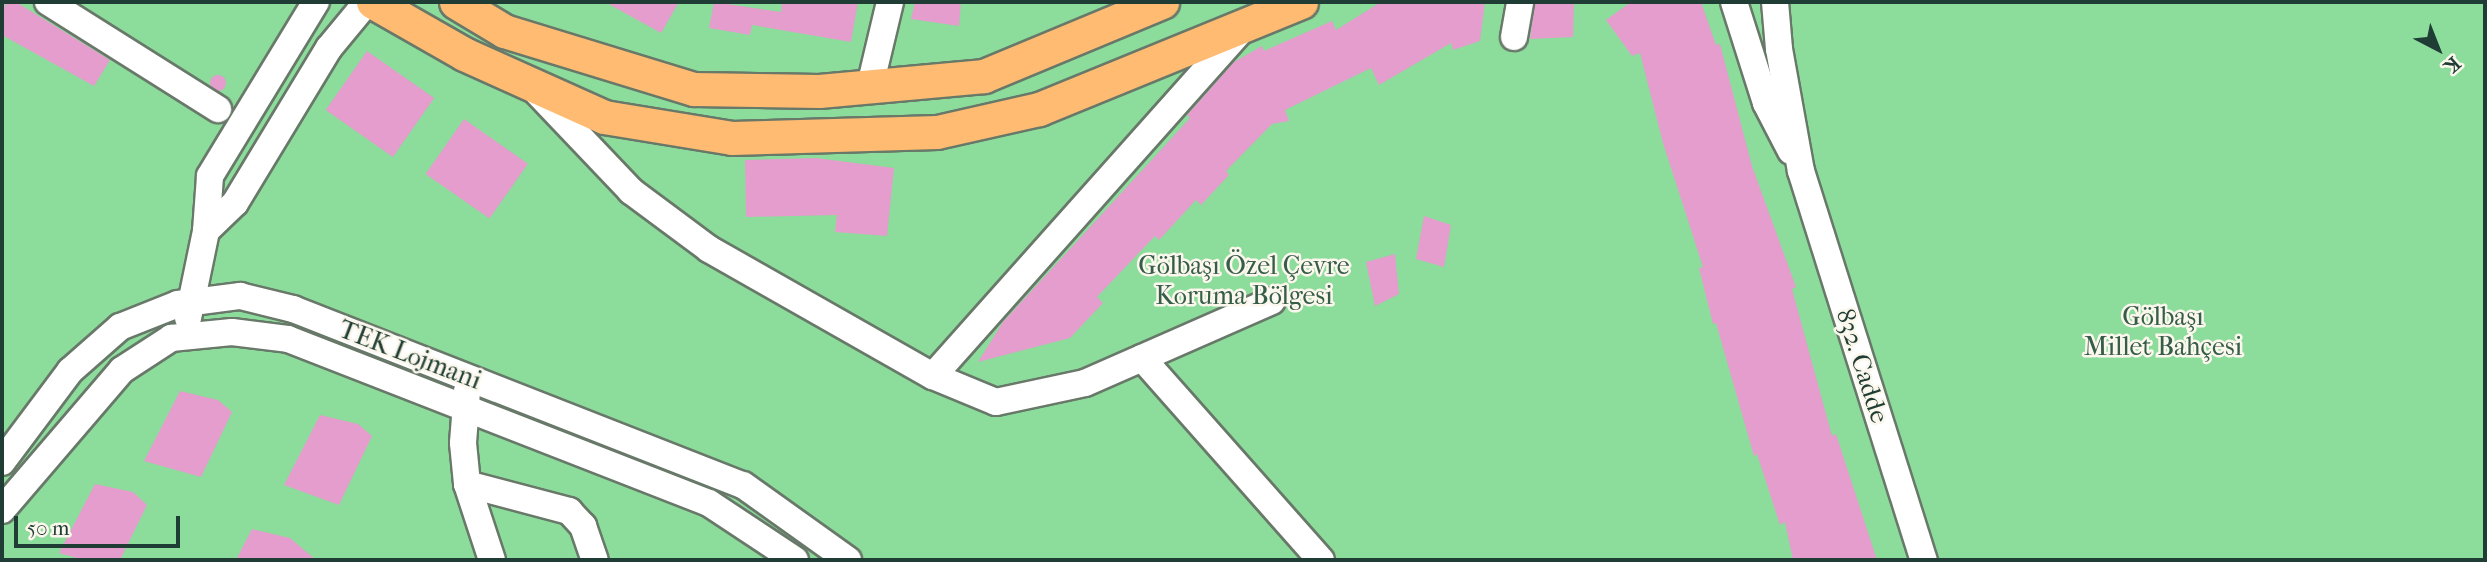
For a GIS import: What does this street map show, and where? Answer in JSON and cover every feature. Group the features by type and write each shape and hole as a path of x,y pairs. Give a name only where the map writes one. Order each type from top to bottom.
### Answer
{"main road":[{"path":"373,2 464,54 604,117 732,138 937,132 1039,109 1301,2"},
{"path":"456,2 504,31 694,89 818,91 984,76 1145,5"}],"street":[{"path":"48,2 218,109"},
{"path":"185,337 206,231 211,176 316,2"},
{"path":"206,231 235,203 329,48 367,2"},
{"path":"870,86 890,2"},
{"path":"1514,37 1520,2"},
{"name":"832. Cadde","path":"1734,2 1766,103 1801,171"},
{"name":"832. Cadde","path":"1775,2 1779,49 1801,171 1924,560"},
{"path":"933,376 1246,25"},
{"path":"528,83 631,191 709,249 933,376 996,402 1085,383 1272,301"},
{"name":"TEK Lojmani","path":"2,462 71,372 120,327 191,302 240,296 293,309 743,485 848,560"},
{"name":"TEK Lojmani","path":"2,510 122,370 171,338 232,332 288,340 709,503 796,560"},
{"path":"1142,358 1321,560"},
{"path":"469,378 465,408 467,484 492,560"},
{"path":"467,484 569,510 583,526 595,560"}],"green space":[{"name":"Gölbaşı Özel Çevre Koruma Bölgesi","path":"2,2 2485,2 2485,560 2,560"}],"building":[{"path":"7,2 16,2 110,60 94,86 2,35 2,11"},
{"path":"605,2 679,2 661,33"},
{"path":"714,2 781,12 782,2 858,2 851,42 752,25 750,35 709,28"},
{"path":"915,2 961,2 959,26 911,19"},
{"path":"1381,2 1485,2 1480,41 1453,50 1451,43 1379,85 1371,68 1285,110 1289,121 1272,124 1226,171 1229,175 1201,205 1196,200 1159,240 1155,236 1097,297 1103,303 1070,338 978,362 1003,322 1190,118 1187,115 1234,62 1262,46 1264,51 1332,21 1336,30"},
{"path":"1535,2 1574,2 1573,37 1530,39"},
{"path":"1631,2 1701,2 1716,45 1720,44 1752,166 1796,287 1792,289 1832,436 1836,434 1877,560 1793,560 1785,522 1780,525 1757,454 1754,456 1716,323 1713,324 1699,268 1703,267 1663,143 1640,53 1632,56 1606,20"},
{"path":"367,51 434,98 393,157 326,110"},
{"path":"215,75 221,75 226,83 224,89 215,91 210,86 210,80"},
{"path":"464,119 528,164 489,219 426,174"},
{"path":"816,158 894,168 887,236 835,232 837,215 746,217 745,160"},
{"path":"1424,216 1451,225 1444,267 1416,259"},
{"path":"1395,254 1399,294 1375,306 1366,262"},
{"path":"180,391 218,400 232,412 201,477 144,461"},
{"path":"320,415 358,424 372,436 339,505 284,485"},
{"path":"95,484 133,492 147,505 120,560 84,560 59,553"},
{"path":"252,529 290,538 316,560 236,560"}],"park label":[{"name":"Gölbaşı Millet Bahçesi","path":"2163,332"}]}
